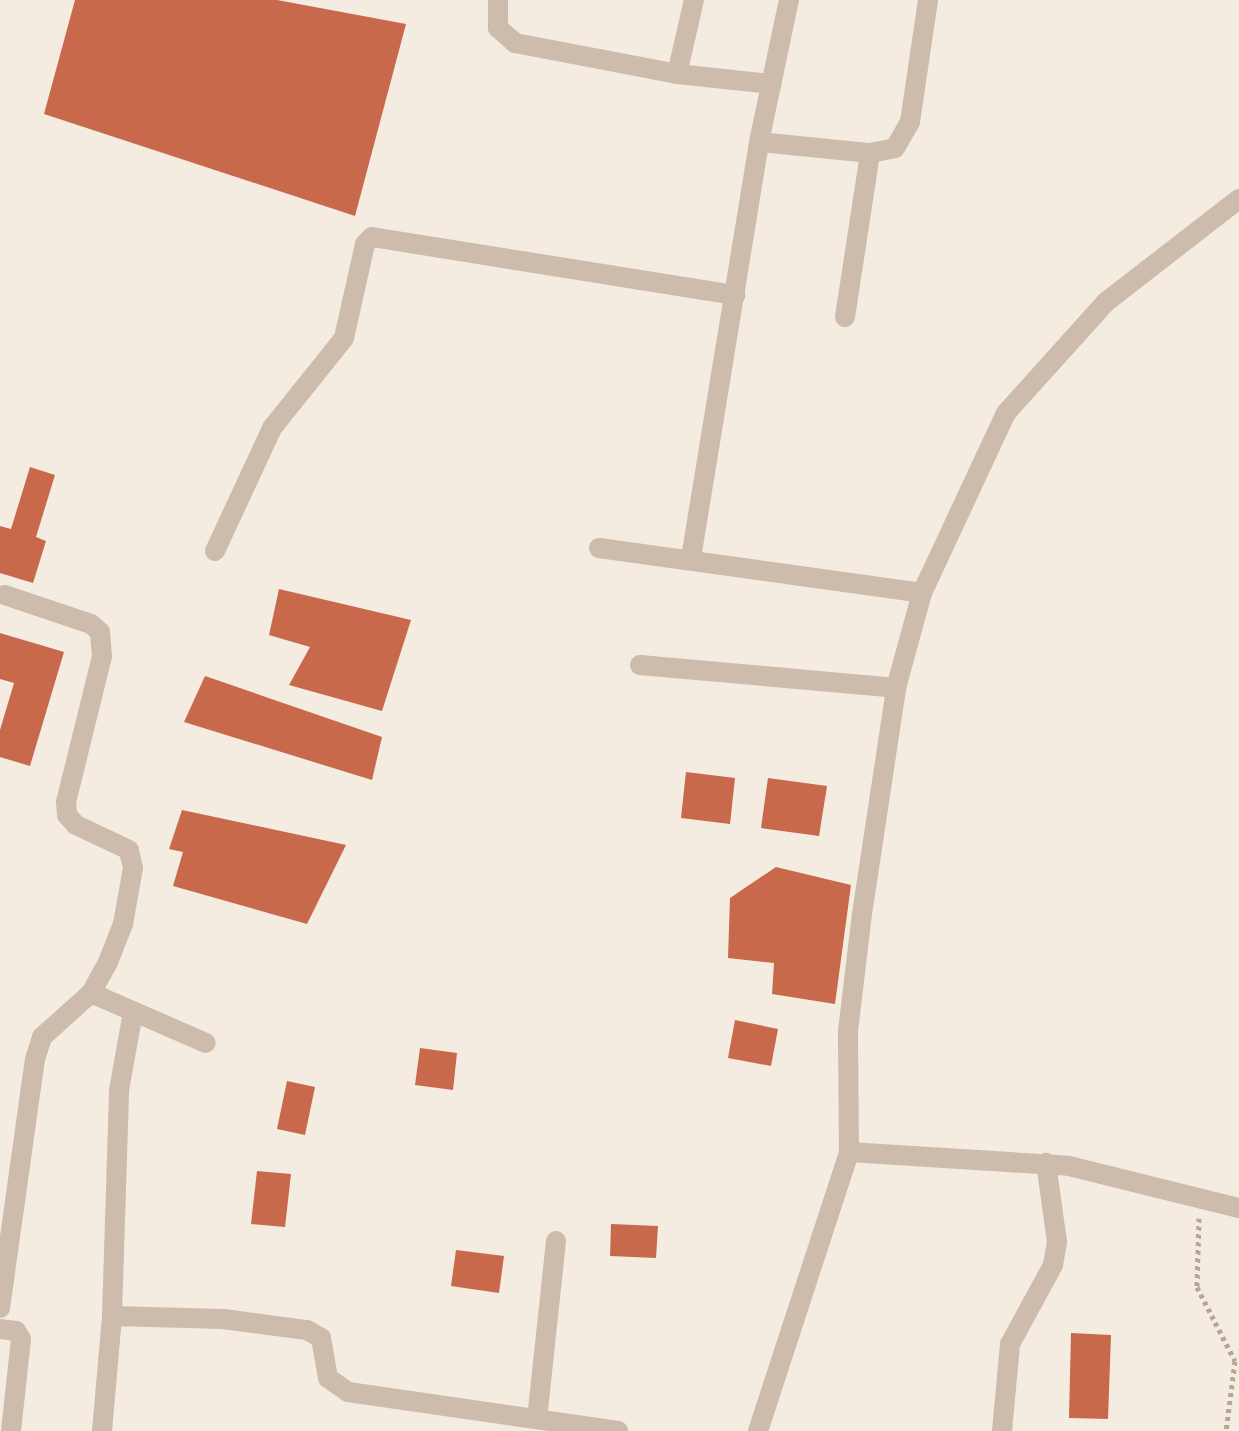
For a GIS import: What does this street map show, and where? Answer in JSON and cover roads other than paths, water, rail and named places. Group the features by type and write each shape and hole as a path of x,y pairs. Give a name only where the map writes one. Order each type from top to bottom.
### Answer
{"street":[{"path":"498,0 498,28 515,43 677,74 771,84"},
{"path":"677,74 694,0"},
{"path":"691,558 759,142 789,0"},
{"path":"759,142 870,153 895,148 910,122 928,0"},
{"path":"845,317 870,153"},
{"path":"758,1431 849,1152 848,1031 896,688 922,593 1006,413 1106,302 1239,199"},
{"path":"215,551 272,428 344,338 365,244 372,237 735,295"},
{"path":"599,548 691,558 922,593"},
{"path":"0,1308 3,1260 35,1059 42,1037 91,993 123,924 133,868 129,850 76,825 67,815 66,802 103,644 91,624 5,595"},
{"path":"640,665 896,688"},
{"path":"91,993 206,1043"},
{"path":"102,1431 112,1316 119,1090 133,1012"},
{"path":"849,1152 1046,1163 1239,1208"},
{"path":"1002,1431 1010,1344 1053,1265 1057,1242 1046,1163"},
{"path":"537,1419 556,1241"},
{"path":"112,1316 223,1319 316,1333 334,1387 487,1424 537,1419 618,1431"},
{"path":"0,1329 16,1331 21,1339 11,1431"}]}
